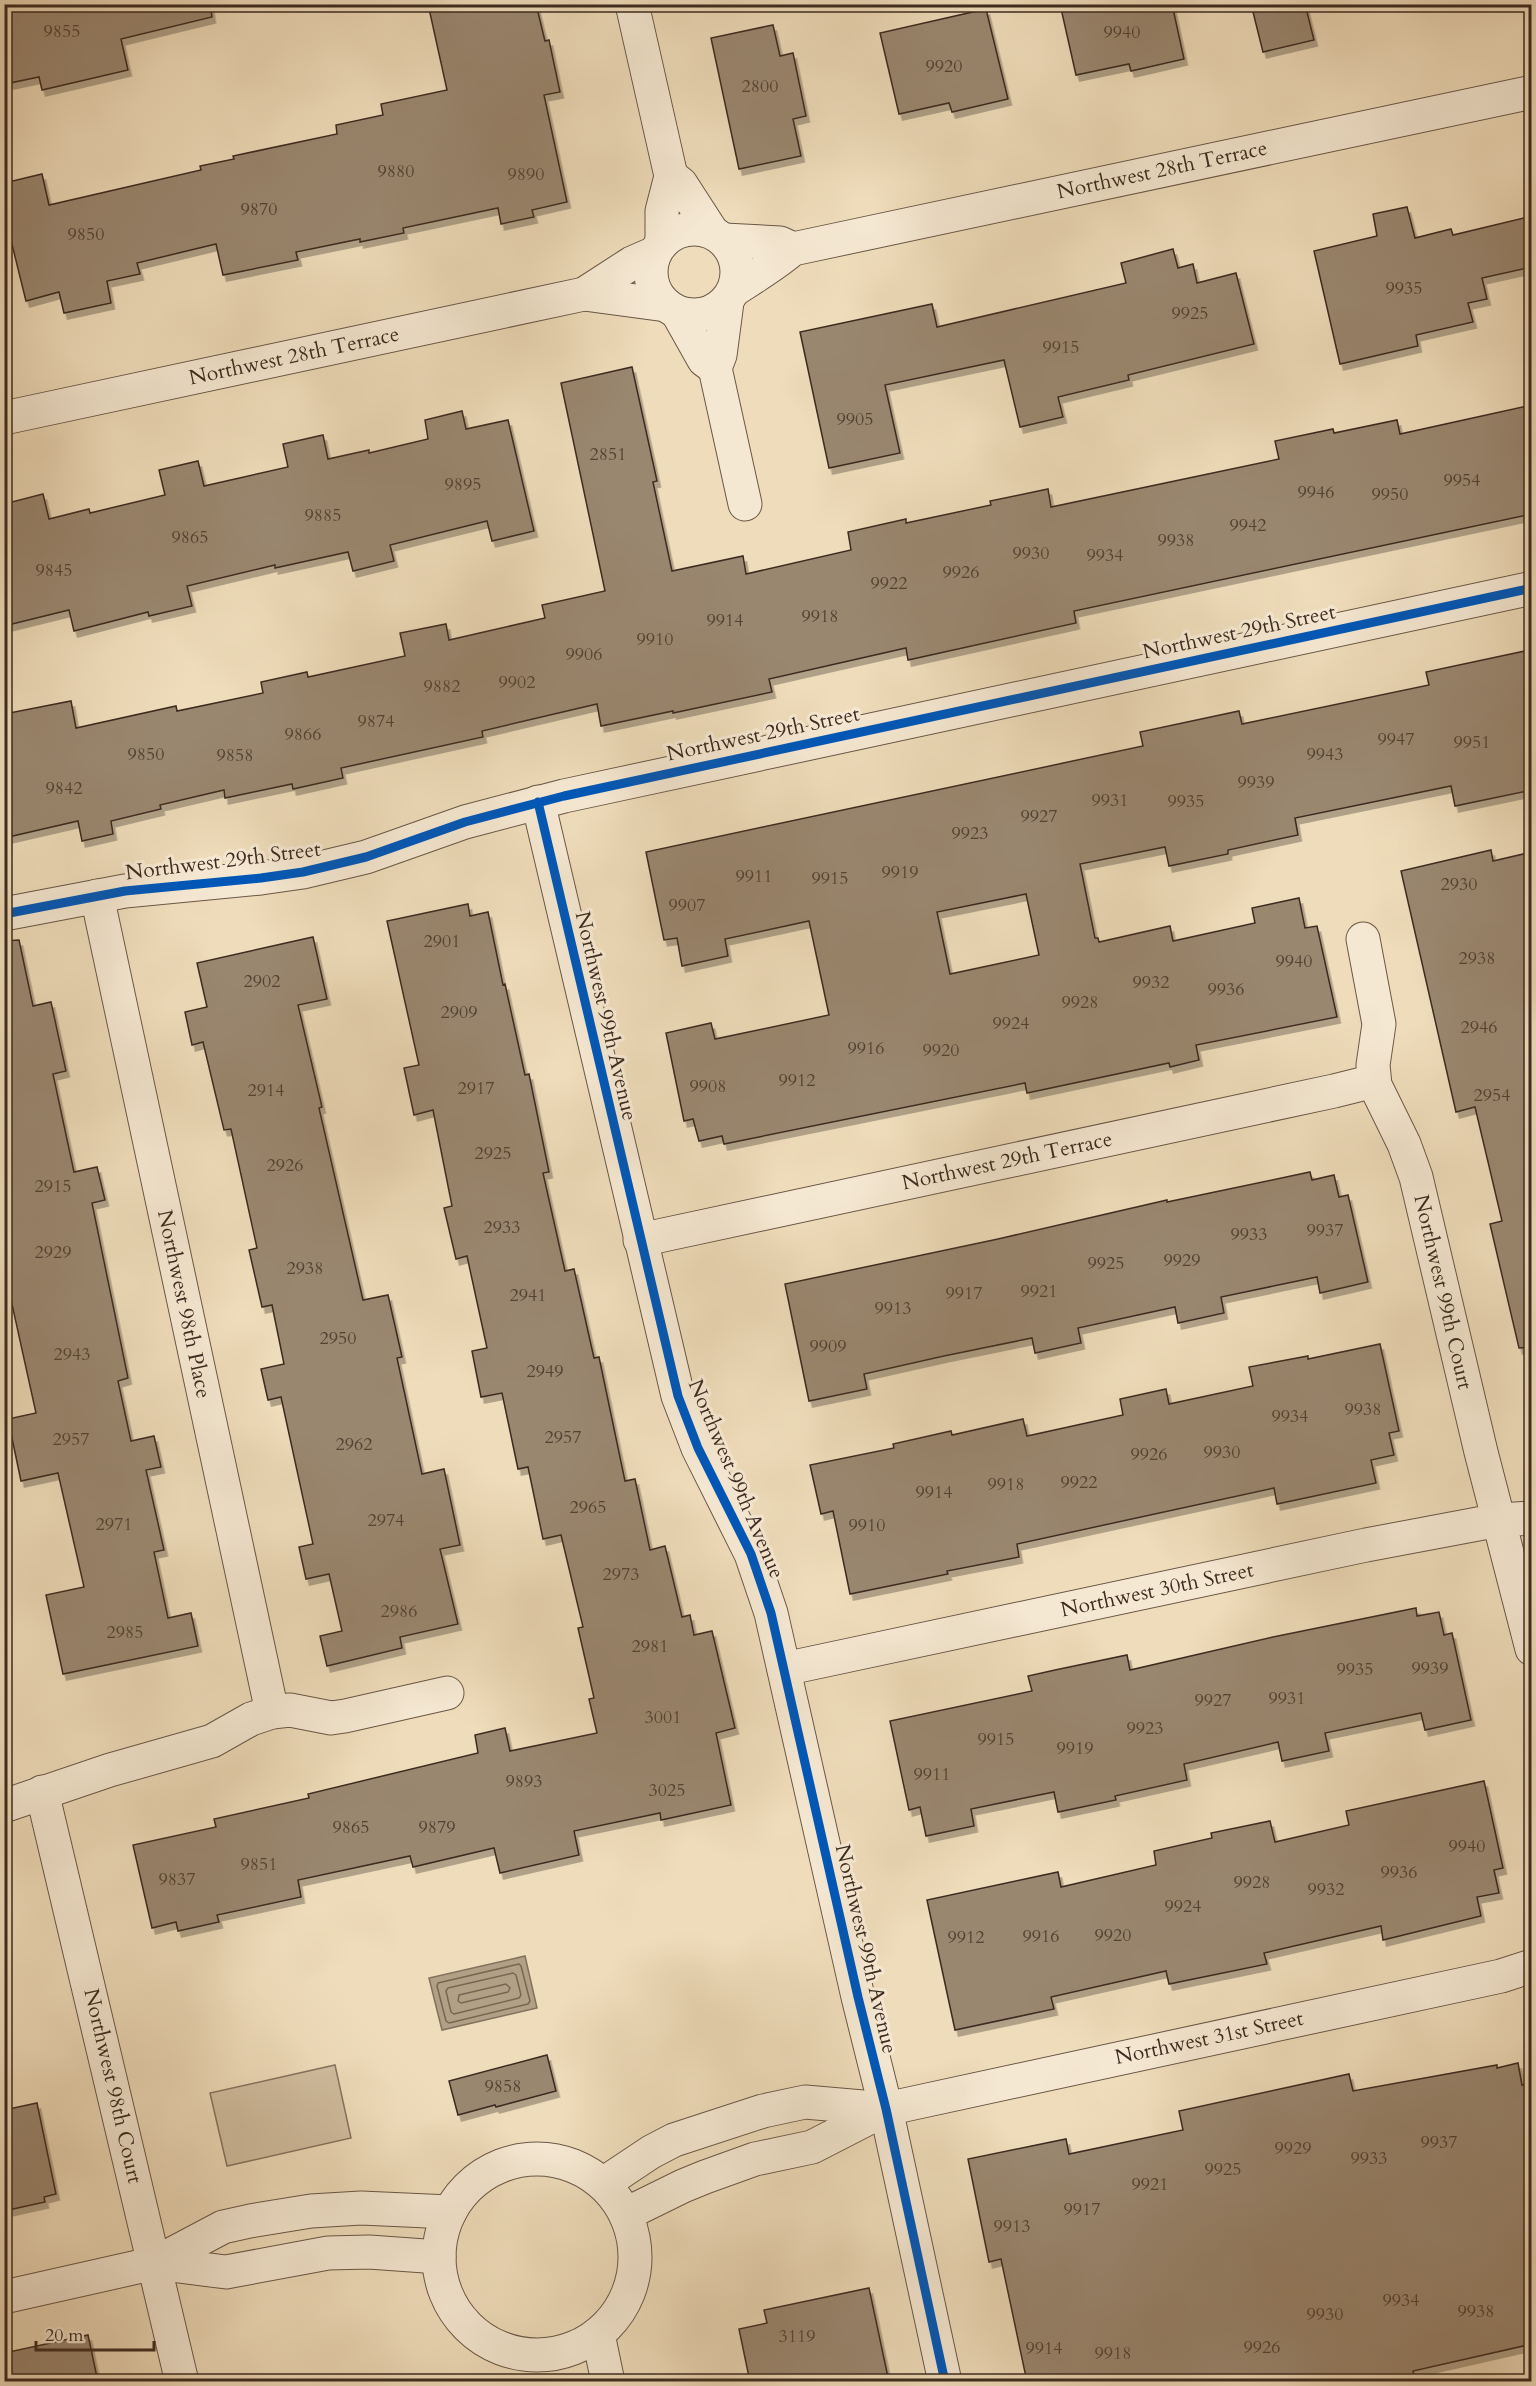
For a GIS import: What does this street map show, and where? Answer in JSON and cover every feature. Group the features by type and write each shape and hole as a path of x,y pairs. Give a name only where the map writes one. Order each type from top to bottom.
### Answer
{"street":[{"path":"632,4 671,176 662,211 658,248 651,276 658,297 672,309 704,360 715,368"},
{"name":"Northwest 28th Terrace","path":"730,296 793,249 1532,92"},
{"path":"671,176 681,184 736,259 738,279 730,296 720,355 715,368 745,504"},
{"path":"658,248 676,232 685,230 694,229 718,236"},
{"name":"Northwest 28th Terrace","path":"718,236 780,243 793,249"},
{"name":"Northwest 28th Terrace","path":"4,418 584,294 658,248"},
{"name":"Northwest 28th Terrace","path":"584,294 672,309"},
{"path":"672,309 698,315 709,313 730,296"},
{"name":"Northwest 29th Street","path":"4,914 162,886 261,878 337,865 400,846 455,825 538,802 1532,588"},
{"name":"Northwest 99th Avenue","path":"538,802 678,1396 698,1448 751,1554 771,1613 858,1997 886,2109 945,2382"},
{"name":"Northwest 98th Place","path":"97,896 272,1712"},
{"name":"Northwest 99th Court","path":"1363,939 1379,1024 1373,1065 1374,1080 1378,1094 1404,1144 1416,1178 1532,1648"},
{"name":"Northwest 29th Terrace","path":"640,1240 1334,1091 1374,1080"},
{"name":"Northwest 30th Street","path":"784,1669 1355,1548 1499,1520 1532,1518"},
{"path":"4,1806 42,1792 212,1741 251,1719 272,1712 290,1710 331,1718 447,1694"},
{"name":"Northwest 98th Court","path":"42,1792 182,2382"},
{"name":"Northwest 31st Street","path":"626,2214 705,2177 755,2159 812,2146 886,2109 1501,1976 1532,1966"},
{"name":"Northwest 31st Street","path":"603,2184 668,2143 763,2111 805,2102 886,2109"},
{"path":"529,2159 569,2164 587,2172 603,2184 617,2199 626,2214 634,2237 636,2258 627,2299 616,2316 598,2334 584,2343 565,2351 545,2355 517,2367 468,2328 455,2312 446,2293 440,2273 439,2257 442,2232 450,2212 475,2182 510,2163 529,2159"},
{"path":"4,2296 155,2263 223,2227 287,2214 336,2209 384,2208 450,2212"},
{"path":"155,2263 226,2272 328,2253 369,2252 439,2257"},
{"path":"598,2334 608,2382"}],"shaded area":[{"path":"335,2065 351,2138 227,2166 210,2093"}],"water":[{"path":"525,1956 537,2008 442,2030 429,1978"}],"building":[{"path":"4,4 210,4 212,17 121,39 128,70 42,90 39,77 10,83 4,57"},
{"path":"428,4 536,4 545,41 549,40 560,92 544,95 567,202 532,210 534,217 501,224 498,208 403,228 404,233 296,252 298,260 223,275 216,244 137,263 140,274 107,281 111,303 64,313 59,292 26,301 4,212 4,183 42,174 49,205 201,170 200,166 234,159 233,156 337,134 336,125 383,115 381,104 447,90"},
{"path":"1060,4 1172,4 1184,59 1131,71 1129,64 1076,75"},
{"path":"1251,4 1305,4 1314,40 1263,52"},
{"path":"986,9 1008,99 952,112 949,103 899,114 880,33"},
{"path":"773,25 780,56 793,53 806,116 793,119 801,156 739,169 711,38"},
{"path":"1407,207 1415,238 1451,229 1453,235 1532,216 1532,267 1482,278 1487,299 1468,303 1473,322 1416,335 1418,346 1340,364 1314,251 1377,236 1373,214"},
{"path":"1173,249 1178,268 1193,264 1197,283 1236,273 1254,344 1128,375 1129,380 1058,397 1063,417 1020,427 1004,360 885,385 900,453 829,468 800,332 932,304 937,327 1126,283 1121,263"},
{"path":"632,367 657,481 653,482 672,571 743,556 746,574 851,550 848,532 906,519 906,523 991,505 990,501 1048,489 1051,507 1279,459 1275,441 1333,429 1334,433 1397,420 1400,434 1532,405 1532,514 1074,611 1076,623 908,660 906,648 769,679 772,692 673,713 673,711 601,726 597,704 482,731 483,737 341,768 343,778 293,789 292,784 225,798 224,790 160,805 161,809 111,821 113,834 82,841 78,821 4,838 4,714 71,701 76,728 176,706 177,711 263,693 261,682 307,672 308,677 405,656 400,633 446,624 449,640 545,618 542,605 605,591 561,383"},
{"path":"462,411 466,429 508,420 534,531 492,541 487,521 390,545 394,561 353,571 348,552 275,568 275,565 187,586 192,606 149,616 148,612 74,631 69,610 4,626 4,504 43,494 49,519 89,509 90,513 165,495 159,470 198,461 204,486 288,467 283,444 323,435 328,459 369,450 369,453 428,439 425,420"},
{"path":"1525,651 1532,689 1532,790 1455,806 1451,786 1295,818 1298,835 1228,850 1228,854 1169,866 1165,847 1080,864 1095,938 1098,938 1099,942 1170,926 1173,941 1255,923 1252,908 1299,898 1305,928 1317,926 1337,1017 1196,1045 1199,1060 1170,1067 1169,1063 1027,1093 1025,1083 724,1144 722,1136 699,1141 693,1119 684,1121 666,1033 711,1023 715,1039 829,1015 809,921 725,939 728,956 682,966 677,938 664,940 646,852 1143,746 1140,732 1239,711 1242,724 1429,685 1426,672","holes":["1026,894 1039,955 950,974 937,912"]},
{"path":"1491,850 1493,861 1532,852 1532,1347 1519,1348 1490,1224 1502,1221 1475,1107 1456,1112 1401,871"},
{"path":"468,904 470,916 488,912 525,1075 529,1074 549,1172 543,1173 565,1271 574,1269 594,1358 599,1357 625,1481 635,1479 650,1550 665,1546 682,1617 690,1615 694,1635 712,1631 735,1728 716,1733 731,1805 661,1820 660,1813 574,1831 579,1855 500,1873 494,1848 413,1867 410,1856 298,1880 301,1897 217,1915 219,1922 178,1931 176,1922 152,1928 133,1845 216,1827 214,1819 309,1798 308,1794 478,1753 475,1735 505,1728 510,1751 597,1733 589,1699 594,1698 578,1628 583,1627 561,1535 543,1539 528,1467 518,1469 502,1393 481,1397 472,1351 487,1348 467,1256 456,1259 444,1208 452,1206 433,1110 414,1115 404,1068 419,1065 387,921"},
{"path":"313,937 327,999 298,1005 363,1300 388,1295 402,1357 397,1358 422,1474 444,1469 460,1545 440,1549 458,1624 400,1637 402,1648 327,1666 320,1636 342,1631 329,1574 306,1579 299,1547 313,1544 281,1397 268,1400 261,1369 284,1364 272,1305 262,1307 249,1250 257,1248 231,1129 224,1130 203,1042 192,1045 185,1012 207,1007 197,963"},
{"path":"19,940 33,1006 51,1002 66,1071 53,1074 74,1172 97,1167 105,1200 92,1203 128,1378 118,1381 131,1441 154,1436 161,1467 146,1470 164,1550 154,1552 168,1618 191,1613 198,1646 63,1674 46,1595 84,1587 58,1473 21,1481 8,1419 36,1413 4,1268 4,941"},
{"path":"1310,1172 1312,1180 1334,1175 1339,1197 1348,1195 1368,1282 1320,1293 1317,1277 1221,1297 1224,1313 1178,1323 1175,1307 1078,1328 1081,1343 1035,1353 1032,1338 864,1374 867,1389 809,1401 785,1284 1167,1200 1167,1202"},
{"path":"1380,1344 1399,1431 1389,1433 1394,1455 1371,1460 1376,1483 1277,1504 1274,1488 1017,1544 1019,1557 850,1594 833,1511 821,1514 810,1465 894,1448 893,1444 951,1431 952,1435 1023,1419 1027,1436 1123,1415 1120,1399 1166,1389 1169,1404 1253,1386 1249,1367 1308,1356 1308,1359"},
{"path":"1416,1608 1417,1616 1439,1612 1444,1635 1452,1633 1471,1720 1425,1730 1421,1713 1325,1733 1329,1751 1282,1761 1278,1742 1184,1764 1187,1780 1115,1796 1116,1800 1058,1812 1054,1792 971,1809 974,1826 926,1836 920,1807 909,1810 890,1721 1032,1691 1028,1676 1055,1670 1127,1655 1130,1670 1273,1637"},
{"path":"1484,1781 1503,1868 1494,1870 1499,1893 1477,1897 1481,1916 1383,1940 1381,1926 1264,1953 1267,1964 1169,1984 1166,1971 1051,1997 1054,2009 955,2030 927,1900 1058,1872 1061,1887 1156,1865 1154,1851 1212,1838 1211,1833 1270,1821 1275,1842 1349,1825 1346,1811"},
{"path":"547,2055 556,2091 458,2115 449,2081"},
{"path":"1518,2063 1522,2085 1532,2083 1532,2344 1413,2371 1416,2382 1027,2382 1001,2259 989,2262 968,2159 1066,2139 1069,2154 1183,2130 1179,2111 1349,2074 1353,2091"},
{"path":"37,2103 56,2194 44,2197 45,2202 4,2211 4,2110"},
{"path":"869,2288 889,2382 750,2382 739,2329 767,2323 764,2310"},
{"path":"88,2335 98,2382 4,2382 4,2353"}],"cycle path":[{"path":"4,914 125,891 303,872 366,857 465,822 564,796 1532,588"},
{"path":"538,802 678,1396 698,1448 751,1554 771,1613 858,1997 886,2109 945,2382"}]}
